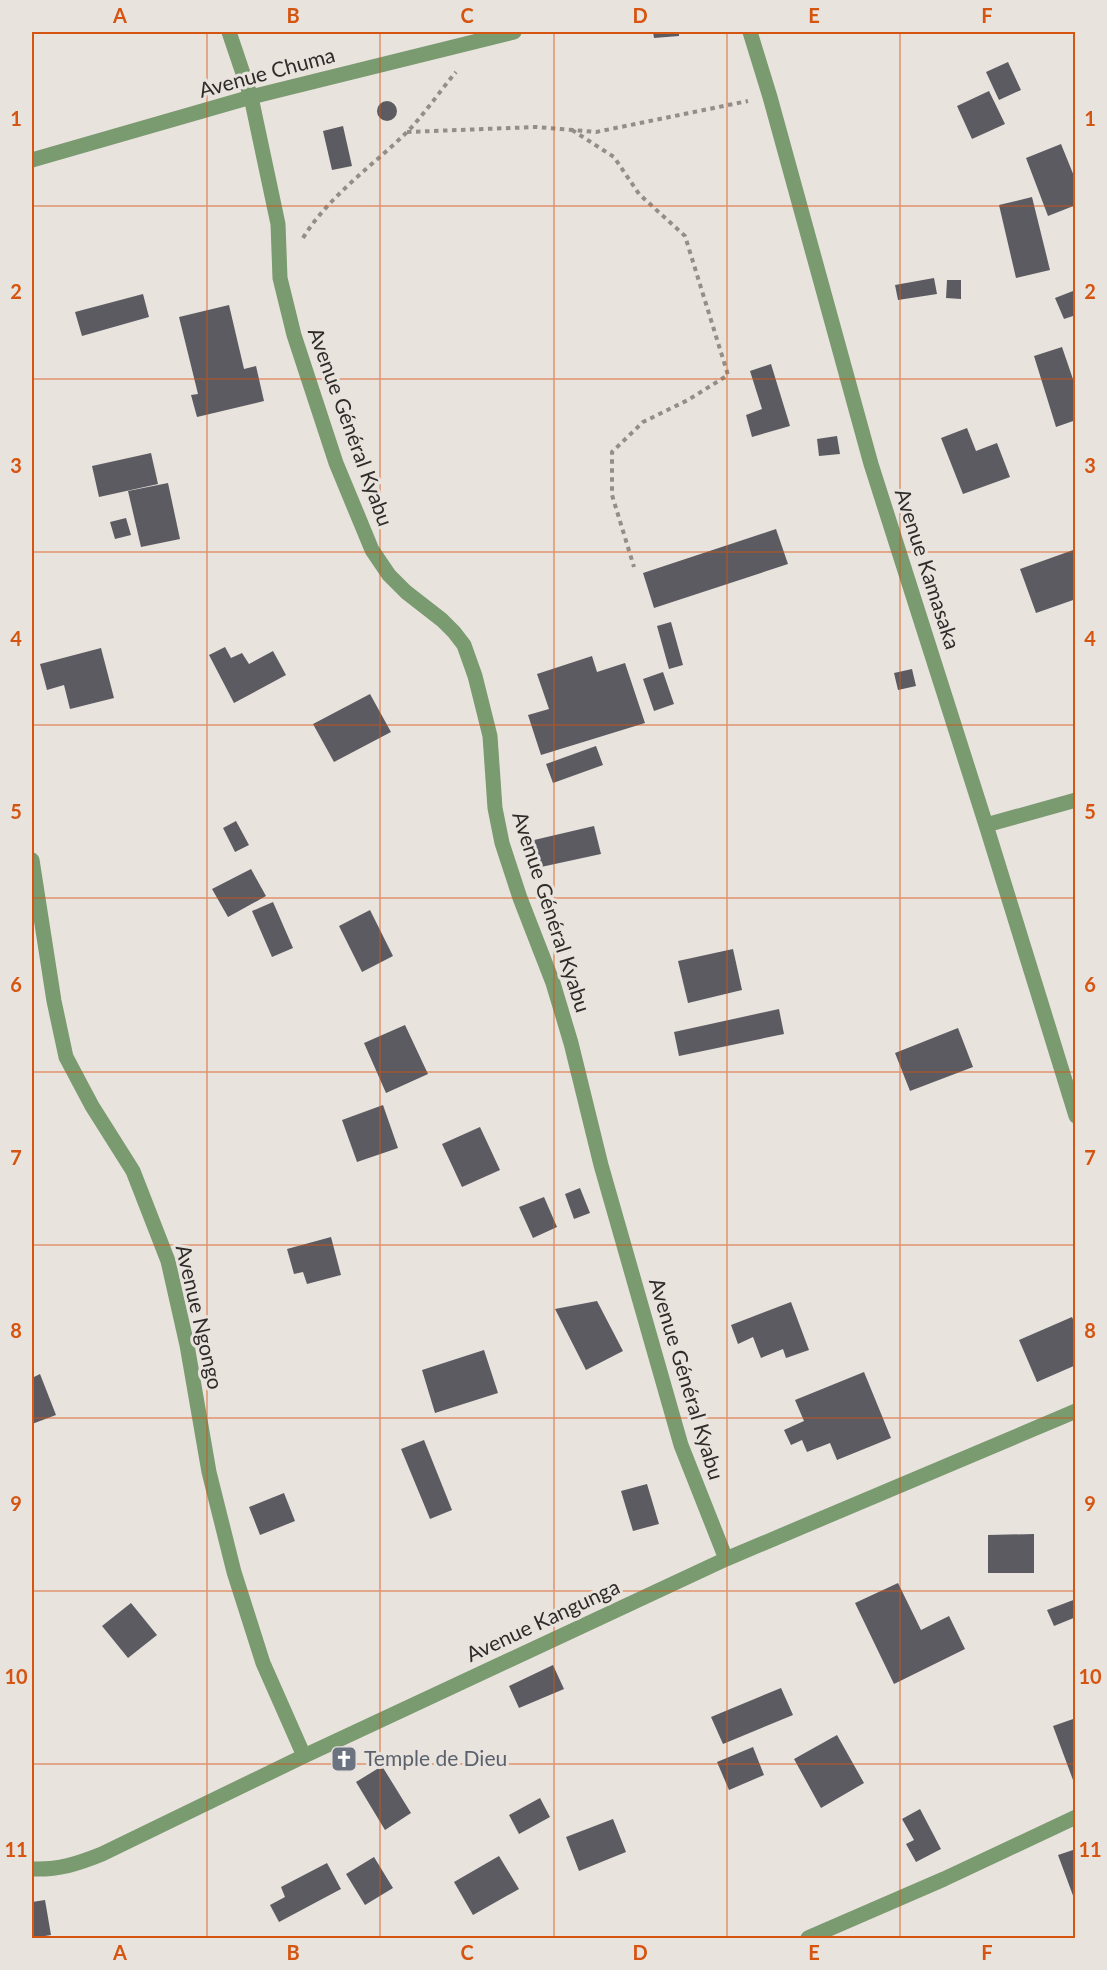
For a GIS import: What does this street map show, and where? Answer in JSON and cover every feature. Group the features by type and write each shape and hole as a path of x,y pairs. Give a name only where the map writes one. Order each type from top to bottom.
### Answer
{"street":[{"name":"Avenue Général Kyabu","path":"229,32 251,97 278,224 280,278 294,335 336,463 372,550 389,575 454,632 464,645 475,676 490,736 495,808 501,843 553,983 571,1043 610,1198 681,1445 726,1559"},
{"name":"Avenue Chuma","path":"32,160 251,97 514,32"},
{"name":"Avenue Kamasaka","path":"750,32 871,464 1076,1116"},
{"path":"986,825 1076,800"},
{"name":"Avenue Ngongo","path":"32,861 54,1001 66,1057 92,1106 133,1171 168,1261 187,1345 208,1472 234,1572 263,1663 304,1756"},
{"name":"Avenue Kangunga","path":"32,1869 51,1870 75,1865 102,1854 304,1756 726,1559 1076,1411"},
{"path":"808,1938 944,1879 1076,1817"}],"path":[{"path":"302,241 313,222 354,179 407,132 483,39"},
{"path":"407,132 536,127 596,132 770,97"},
{"path":"572,130 614,157 639,194 685,236 728,375 688,400 643,422 612,452 612,495 634,567"}],"building":[{"path":"653,32 679,32 679,36 654,38"},
{"path":"1008,62 1021,90 999,100 986,72"},
{"path":"989,91 1005,124 972,139 957,106"},
{"path":"387,101 394,104 397,111 394,118 387,121 380,118 377,111 380,104"},
{"path":"343,126 352,166 332,170 323,131"},
{"path":"1061,144 1076,181 1076,205 1048,216 1026,158"},
{"path":"1032,197 1050,270 1016,278 999,205"},
{"path":"934,278 937,294 898,300 895,285"},
{"path":"947,280 961,280 961,299 946,298"},
{"path":"1073,291 1076,297 1076,315 1064,319 1055,298"},
{"path":"143,294 149,317 82,336 75,312"},
{"path":"229,305 244,369 256,366 264,401 197,417 191,395 198,394 179,317"},
{"path":"1062,347 1076,388 1076,420 1056,427 1034,356"},
{"path":"771,364 790,426 752,437 746,415 762,409 750,371"},
{"path":"967,428 976,451 997,443 1010,477 963,494 941,438"},
{"path":"837,436 840,454 819,456 817,439"},
{"path":"151,453 158,484 99,497 92,466"},
{"path":"168,483 180,539 141,547 128,491"},
{"path":"126,518 131,535 115,539 110,522"},
{"path":"776,529 788,564 654,608 643,573"},
{"path":"1076,549 1076,599 1036,613 1020,569"},
{"path":"671,622 683,665 669,669 657,626"},
{"path":"225,647 231,658 242,653 249,664 273,651 286,675 234,703 209,655"},
{"path":"101,648 114,698 70,709 64,685 47,690 40,664"},
{"path":"592,656 597,672 625,663 645,723 541,755 528,715 549,709 537,674"},
{"path":"912,669 916,686 898,690 894,673"},
{"path":"663,672 674,704 654,711 643,679"},
{"path":"370,694 391,732 334,762 313,724"},
{"path":"596,746 603,765 553,783 546,764"},
{"path":"236,821 249,845 235,852 223,828"},
{"path":"594,826 601,854 541,867 534,840"},
{"path":"251,869 266,896 228,917 212,889"},
{"path":"273,902 293,948 272,957 252,911"},
{"path":"370,910 393,956 362,972 339,926"},
{"path":"733,949 742,990 688,1003 678,961"},
{"path":"779,1009 784,1034 679,1056 674,1032"},
{"path":"405,1025 428,1074 386,1093 364,1043"},
{"path":"958,1028 973,1067 910,1091 895,1053"},
{"path":"383,1105 398,1148 357,1162 342,1120"},
{"path":"480,1127 500,1170 462,1187 442,1144"},
{"path":"580,1188 590,1213 574,1219 565,1194"},
{"path":"544,1197 557,1227 533,1238 519,1207"},
{"path":"331,1237 341,1275 307,1284 303,1272 294,1274 287,1249"},
{"path":"597,1301 623,1351 586,1370 555,1309"},
{"path":"791,1302 809,1350 786,1358 783,1349 761,1358 753,1337 738,1344 731,1325"},
{"path":"1072,1317 1076,1326 1076,1365 1037,1382 1019,1340"},
{"path":"484,1350 498,1393 435,1413 422,1370"},
{"path":"864,1372 891,1438 837,1460 830,1443 807,1452 802,1440 791,1445 784,1430 804,1421 795,1400"},
{"path":"40,1374 56,1415 32,1424 32,1378"},
{"path":"424,1440 452,1510 430,1519 401,1449"},
{"path":"647,1484 659,1524 633,1531 621,1491"},
{"path":"284,1493 295,1521 260,1535 249,1507"},
{"path":"1034,1534 1034,1573 988,1573 988,1535"},
{"path":"898,1583 921,1630 949,1616 965,1649 894,1684 855,1603"},
{"path":"1076,1599 1076,1617 1054,1626 1047,1610"},
{"path":"131,1603 157,1635 128,1658 102,1626"},
{"path":"553,1665 564,1689 519,1708 509,1686"},
{"path":"781,1688 793,1715 723,1744 711,1717"},
{"path":"1076,1718 1076,1780 1073,1780 1053,1726"},
{"path":"837,1735 864,1783 821,1808 794,1759"},
{"path":"753,1747 764,1775 729,1790 717,1762"},
{"path":"382,1766 411,1813 385,1830 356,1782"},
{"path":"540,1798 550,1817 519,1834 509,1815"},
{"path":"920,1809 941,1849 916,1862 906,1844 914,1840 902,1819"},
{"path":"613,1819 626,1852 579,1871 566,1837"},
{"path":"1076,1849 1076,1901 1075,1901 1058,1855"},
{"path":"499,1856 519,1889 473,1915 454,1882"},
{"path":"374,1857 393,1888 365,1905 346,1874"},
{"path":"327,1863 341,1889 279,1922 270,1905 285,1897 281,1887"},
{"path":"45,1900 51,1935 32,1938 32,1902"}],"place":[{"name":"Temple de Dieu","path":"344,1759"}]}
